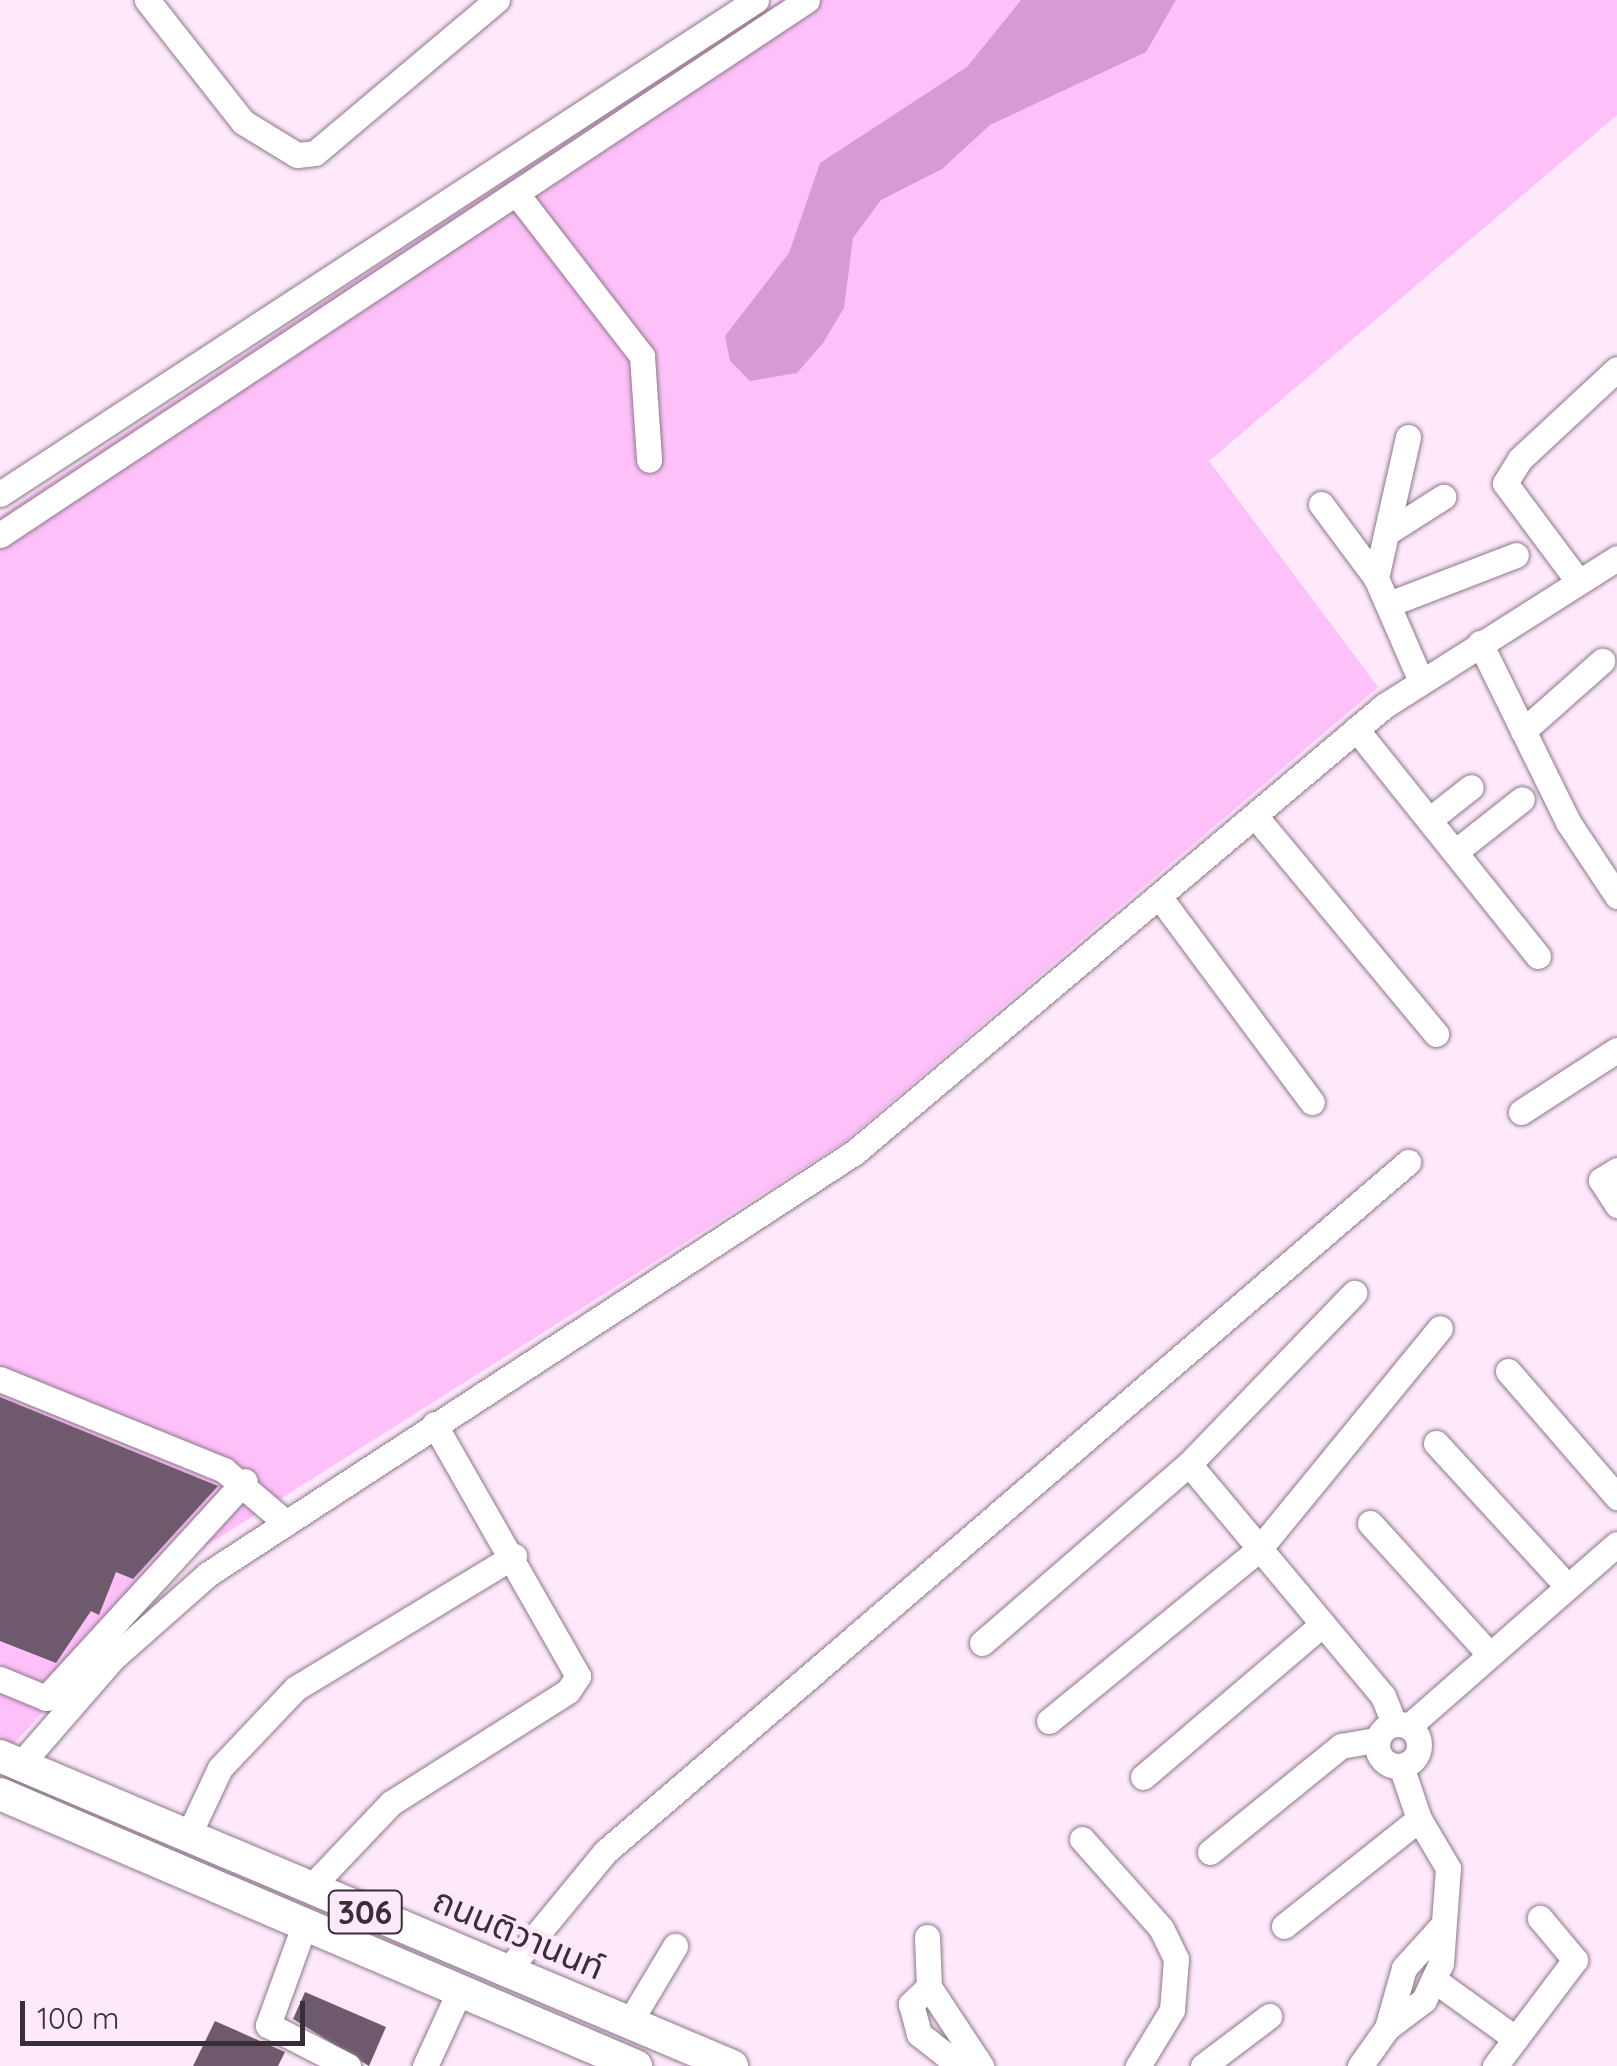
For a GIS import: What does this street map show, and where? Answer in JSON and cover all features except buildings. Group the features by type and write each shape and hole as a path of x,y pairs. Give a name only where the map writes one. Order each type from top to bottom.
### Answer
{"main road":[{"name":"ถนนติวานนท์","path":"10,1761 732,2066"},
{"name":"306","path":"0,1794 630,2065"},
{"path":"460,1990 474,1958"},
{"path":"492,2005 507,1971"}],"street":[{"path":"148,0 243,122 296,155 315,153 497,0"},
{"path":"0,494 756,0"},
{"path":"0,535 806,0"},
{"path":"516,192 642,356 650,460"},
{"path":"1578,581 1505,484 1520,458 1617,369"},
{"path":"1376,578 1390,530 1408,437"},
{"path":"1390,530 1444,497"},
{"path":"1322,504 1376,578 1422,681"},
{"path":"1389,604 1516,555"},
{"path":"10,1761 148,1623 285,1522 855,1152 1161,898 1356,729 1480,642 1617,558"},
{"path":"1480,642 1568,822 1617,896"},
{"path":"1523,731 1602,661"},
{"path":"1356,729 1538,956"},
{"path":"1429,820 1472,787"},
{"path":"1455,852 1522,798"},
{"path":"1256,817 1436,1034"},
{"path":"1161,898 1312,1102"},
{"path":"1520,1112 1617,1050"},
{"path":"507,1971 605,1852 1408,1162"},
{"path":"1617,1170 1601,1180 1617,1205"},
{"path":"982,1643 1189,1464 1354,1293"},
{"path":"1050,1721 1260,1548 1440,1328"},
{"path":"1508,1370 1617,1496"},
{"path":"0,1379 244,1481 285,1522"},
{"path":"309,1888 392,1804 574,1685 577,1666 434,1424"},
{"path":"1436,1443 1568,1586"},
{"path":"1189,1464 1382,1696 1393,1730 1418,1754 1401,1766"},
{"path":"0,1679 46,1698 244,1481"},
{"path":"1370,1522 1490,1655"},
{"path":"1210,1852 1341,1746 1393,1730 1490,1655 1617,1544"},
{"path":"188,1836 220,1768 296,1688 514,1556"},
{"path":"1143,1777 1322,1624"},
{"path":"1393,1730 1382,1760 1401,1766"},
{"path":"1360,2066 1387,2028 1438,1982 1448,1868 1419,1819 1401,1766"},
{"path":"1284,1926 1419,1819"},
{"path":"1082,1840 1160,1928 1176,1959 1179,1989 1149,2063"},
{"path":"1494,2066 1575,1960 1540,1918"},
{"path":"306,1924 268,2026 348,2066"},
{"path":"1387,2028 1404,1968 1441,1926"},
{"path":"927,1936 930,1986 979,2062"},
{"path":"629,2023 675,1946"},
{"path":"1438,1982 1516,2039"},
{"path":"425,2066 460,1990"},
{"path":"1203,2066 1269,2016"}],"shaded area":[{"path":"780,0 1617,0 1617,115 1209,461 1378,687 844,1142 179,1563 9,1749 0,1745 0,516"},
{"path":"1021,0 1176,0 1146,52 990,125 942,169 881,200 853,238 844,308 823,343 797,373 750,381 730,361 725,336 789,253 820,163 967,67"}]}
